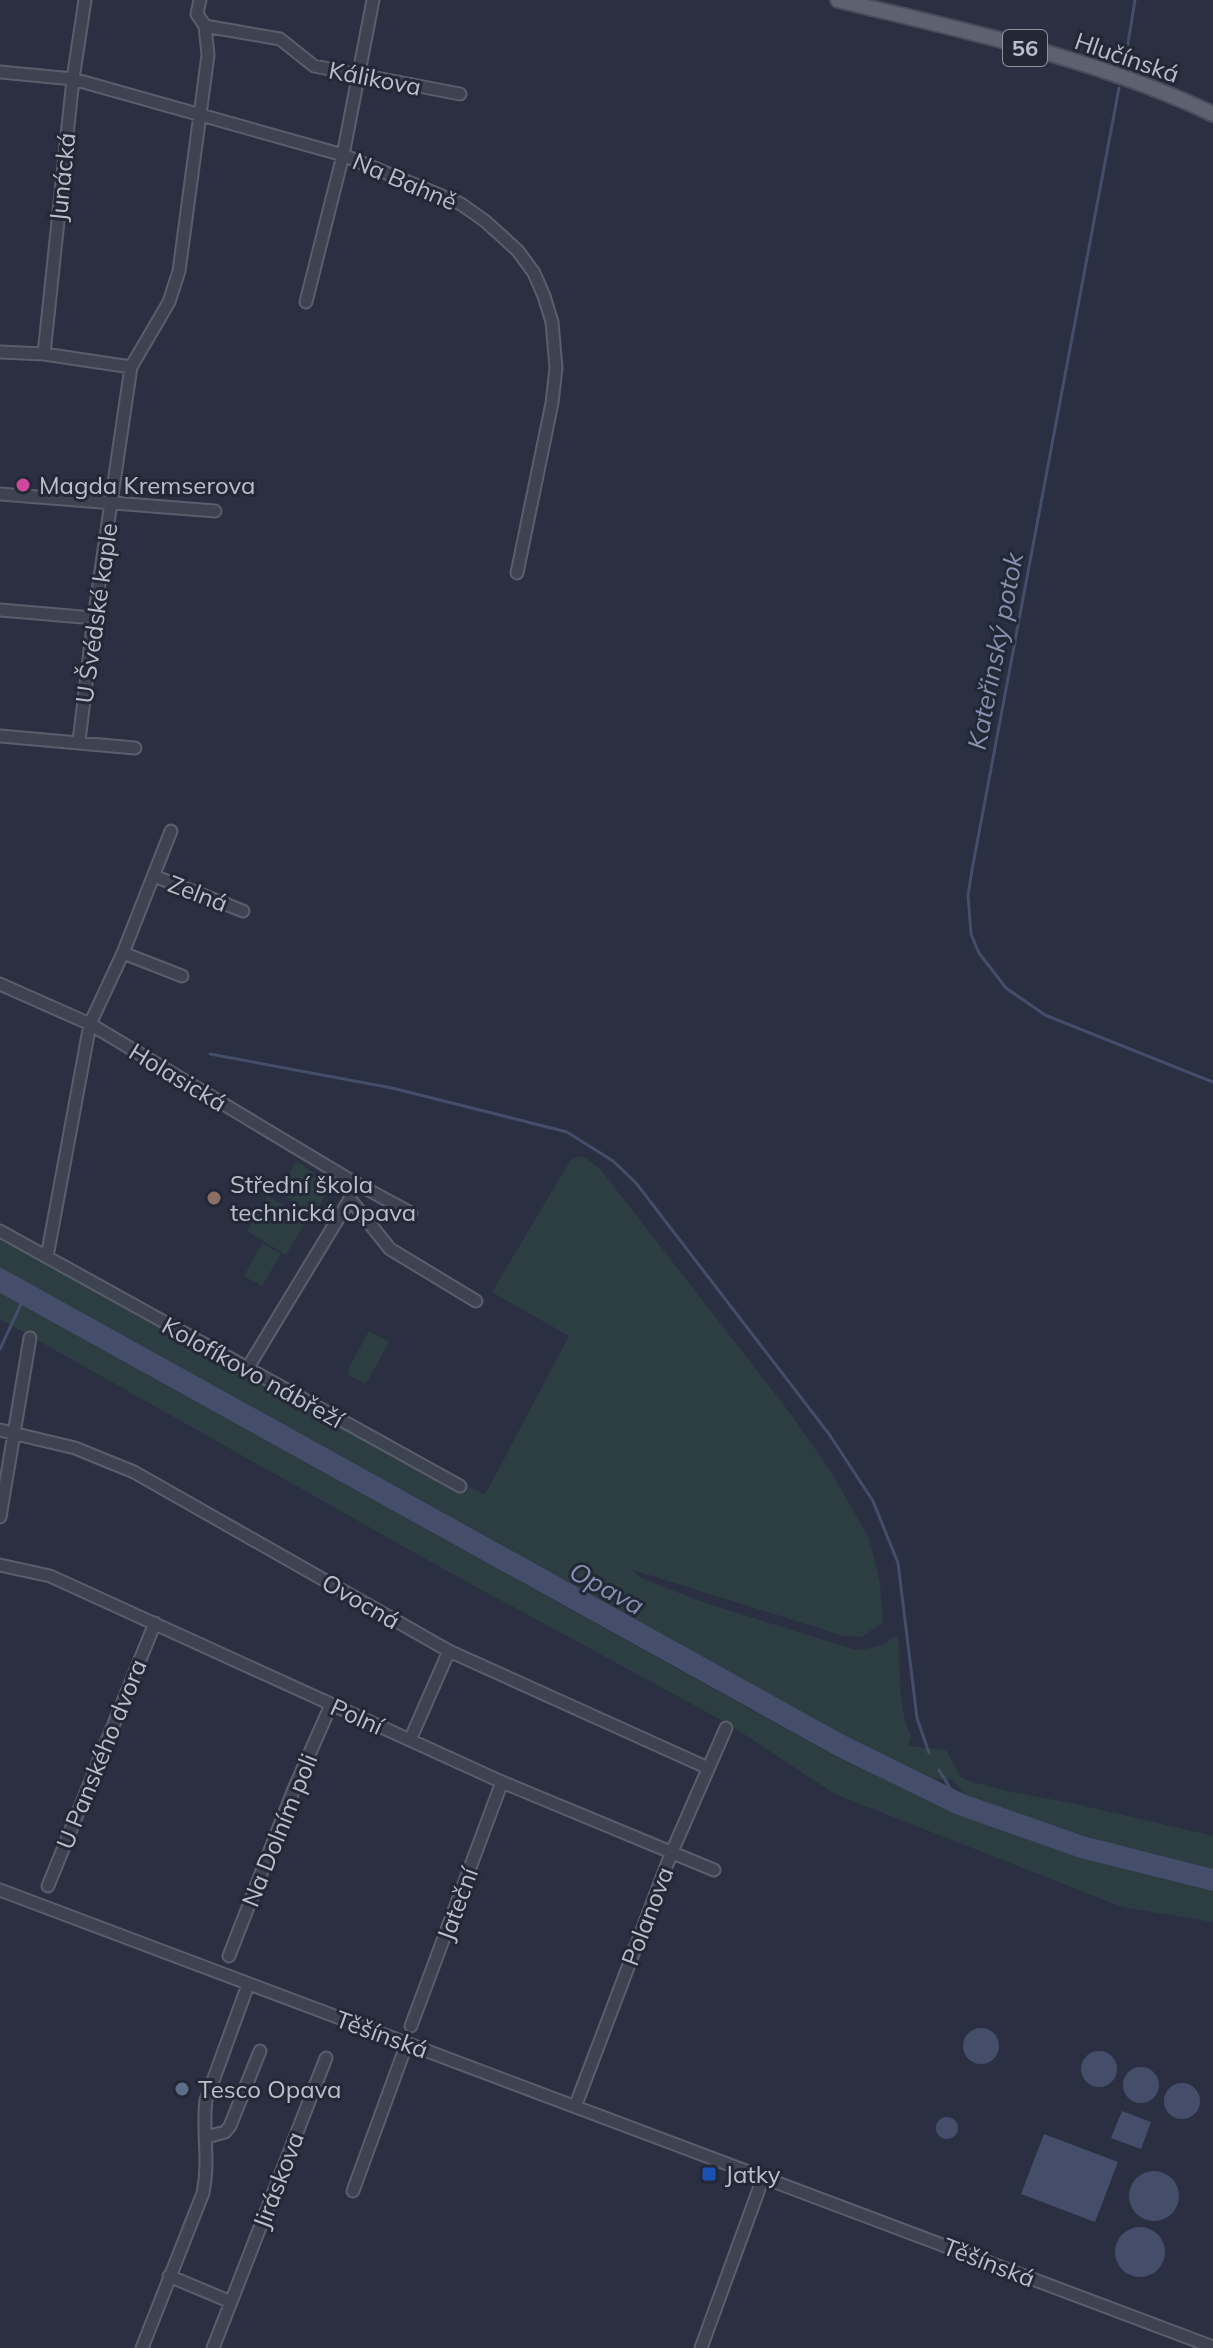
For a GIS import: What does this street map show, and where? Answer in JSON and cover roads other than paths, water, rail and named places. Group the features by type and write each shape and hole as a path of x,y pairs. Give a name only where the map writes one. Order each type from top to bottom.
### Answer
{"main road":[{"name":"Hlučínská","path":"838,0 1098,68 1160,89 1213,114"}],"street":[{"name":"Junácká","path":"44,354 73,79 85,0"},
{"name":"U Švédské kaple","path":"79,741 131,367 169,302 179,271 208,55 205,26 197,14 200,0"},
{"path":"306,302 343,155 373,0"},
{"name":"Kálikova","path":"205,26 280,39 314,66 460,94"},
{"name":"Na Bahně","path":"0,72 73,79 343,155 431,190 471,211 527,262 544,296 552,322 556,368 552,403 517,573"},
{"path":"0,352 44,354 131,367"},
{"path":"0,494 215,511"},
{"path":"0,610 94,618"},
{"path":"0,736 135,748"},
{"name":"Zelná","path":"90,1024 123,953 171,831"},
{"name":"Zelná","path":"154,876 243,911"},
{"path":"123,953 182,976"},
{"name":"Holasická","path":"0,984 90,1024 350,1180 411,1213"},
{"path":"47,1257 90,1024"},
{"path":"247,1369 350,1199 350,1180"},
{"path":"350,1199 390,1249 476,1301"},
{"name":"Kolofíkovo nábřeží","path":"0,1231 460,1486"},
{"path":"0,1517 30,1338"},
{"name":"Ovocná","path":"0,1430 75,1448 134,1472 449,1651 708,1768"},
{"name":"Polní","path":"0,1565 50,1576 502,1782 714,1870"},
{"name":"U Panského dvora","path":"48,1886 155,1623"},
{"path":"410,1740 449,1651"},
{"name":"Na Dolním poli","path":"229,1956 294,1789 331,1705"},
{"name":"Polanova","path":"575,2107 671,1854 726,1728"},
{"name":"Jateční","path":"411,2026 502,1782"},
{"name":"Těšínská","path":"0,1890 1213,2347"},
{"path":"142,2348 203,2193 207,2172 205,2120 209,2092 248,1985"},
{"path":"353,2191 407,2043"},
{"path":"207,2137 225,2132 230,2126 260,2051"},
{"name":"Jiráskova","path":"213,2348 326,2058"},
{"path":"701,2348 763,2178"},
{"path":"169,2276 231,2302"}],"water":[{"path":"0,1267 846,1736 964,1794 1087,1837 1213,1869 1213,1891 1080,1858 955,1814 836,1756 0,1293"},
{"path":"981,2028 994,2033 999,2046 994,2059 981,2064 968,2059 963,2046 968,2033"},
{"path":"1099,2051 1112,2056 1117,2069 1112,2082 1099,2087 1086,2082 1081,2069 1086,2056"},
{"path":"1141,2067 1154,2072 1159,2085 1154,2098 1141,2103 1128,2098 1123,2085 1128,2072"},
{"path":"1182,2083 1195,2088 1200,2101 1195,2114 1182,2119 1169,2114 1164,2101 1169,2088"},
{"path":"1122,2111 1151,2122 1141,2149 1111,2138"},
{"path":"947,2117 955,2120 958,2128 955,2136 947,2139 939,2136 936,2128 939,2120"},
{"path":"1044,2134 1118,2162 1095,2222 1021,2194"},
{"path":"1154,2171 1172,2178 1179,2196 1172,2214 1154,2221 1136,2214 1129,2196 1136,2178"},
{"path":"1140,2227 1158,2234 1165,2252 1158,2270 1140,2277 1122,2270 1115,2252 1122,2234"}],"waterway":[{"name":"Kateřinský potok","path":"1126,56 1135,0"},
{"name":"Kateřinský potok","path":"1119,88 972,870 968,895 971,934 979,953 1006,988 1045,1015 1213,1082"},
{"path":"210,1054 392,1088 567,1132 613,1161 636,1183 829,1434 873,1501 898,1563 917,1718 929,1753"},
{"path":"0,1349 22,1302"},
{"path":"939,1770 950,1788"}],"place":[{"name":"Magda Kremserova","path":"23,485"},
{"name":"Střední škola technická Opava","path":"214,1198"},
{"name":"Tesco Opava","path":"182,2089"},
{"name":"Jatky","path":"709,2174"}],"water label":[{"name":"Opava","path":"607,1588"}]}
